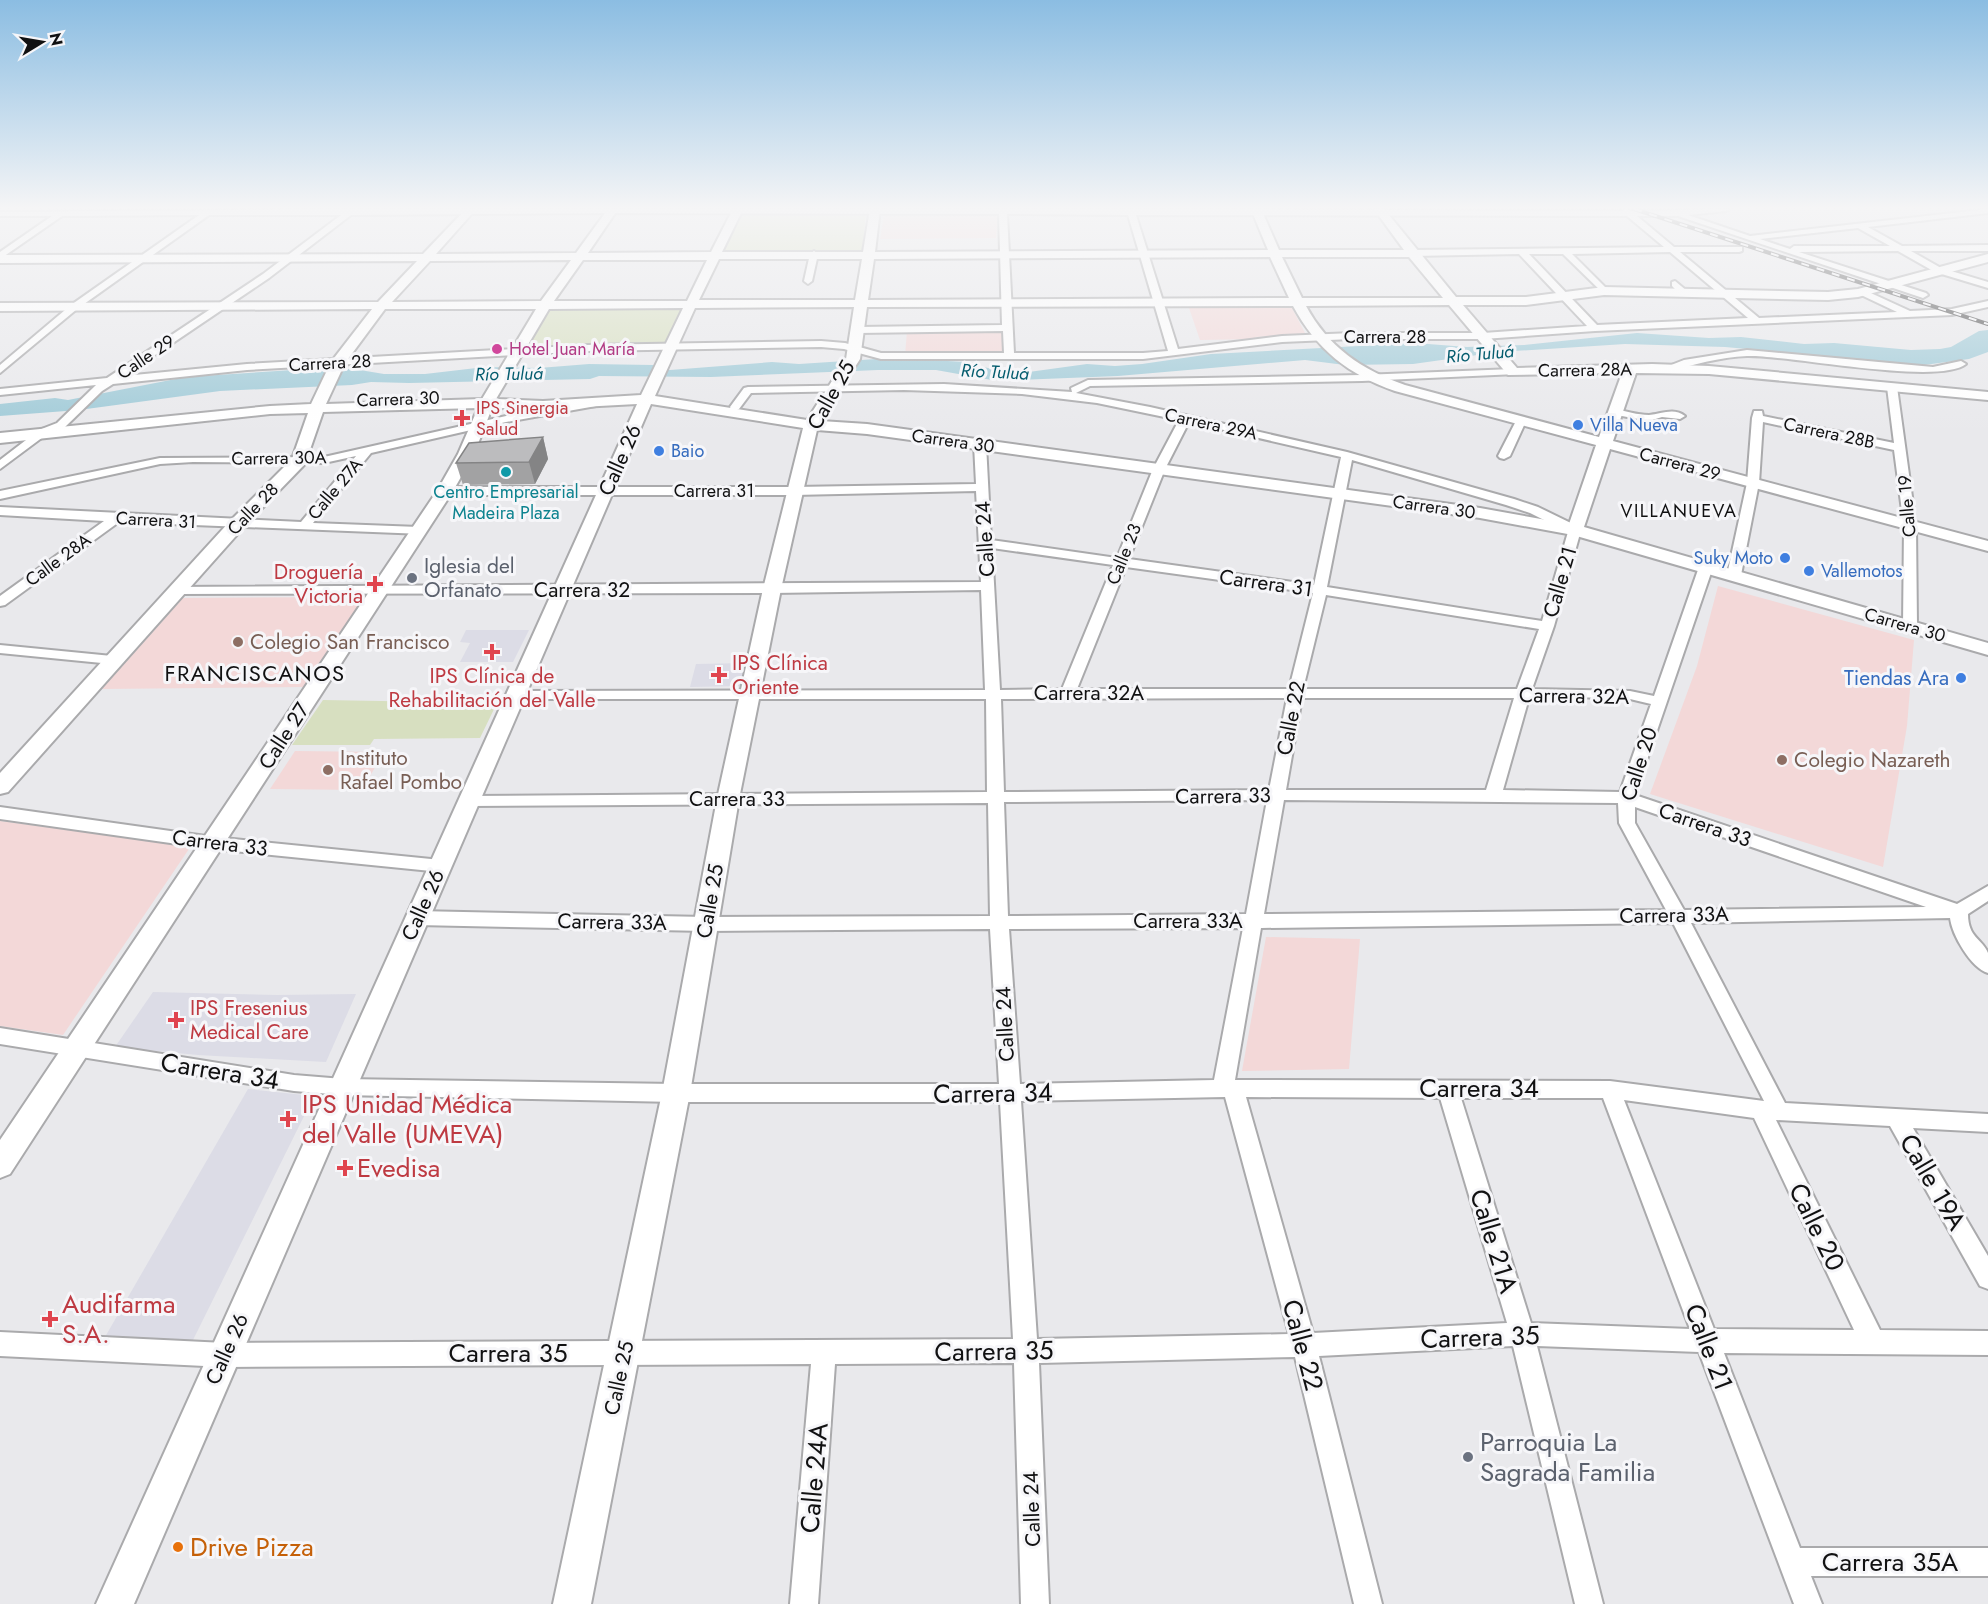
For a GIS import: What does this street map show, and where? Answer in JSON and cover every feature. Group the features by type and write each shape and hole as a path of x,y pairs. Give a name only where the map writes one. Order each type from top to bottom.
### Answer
{"street":[{"path":"0,370 74,307 106,284"},
{"name":"Calle 29","path":"0,466 43,432 61,425 98,389 253,284"},
{"name":"Calle 28","path":"0,787 176,590 299,461 337,364 381,305 401,284"},
{"name":"Calle 27","path":"0,1165 446,491 466,454 489,396 561,284"},
{"name":"Calle 26","path":"114,1604 563,590 650,392 666,350 700,284"},
{"name":"Calle 25","path":"572,1604 676,1093 728,799 772,589 813,422 853,354 864,284"},
{"path":"1005,284 1008,357"},
{"path":"1152,284 1174,353"},
{"path":"1290,284 1323,340 1356,368 1373,378"},
{"path":"1438,284 1513,372"},
{"path":"1552,284 1595,328"},
{"path":"1597,284 1604,291"},
{"path":"1714,284 1756,320"},
{"path":"0,307 1526,302 1604,291 1679,288 1726,294 1828,296 1862,292 1888,284 1923,295"},
{"path":"1862,292 1908,314"},
{"name":"Carrera 28","path":"0,392 193,371 512,358 580,348 881,356 1008,357 1174,353 1230,344 1323,340 1485,339 1595,328 1952,312 1988,304"},
{"path":"858,330 1008,328"},
{"path":"1666,369 1684,363 1747,353 1933,370 1961,364"},
{"name":"Carrera 28A","path":"1091,399 1075,390 1088,383 1373,378 1666,369 1988,396"},
{"name":"Calle 21","path":"1493,795 1521,694 1547,626 1575,530 1630,370"},
{"name":"Carrera 29","path":"1373,378 1400,388 1604,444 1988,546"},
{"path":"735,407 748,390 836,385"},
{"name":"Carrera 29A","path":"836,385 981,389 1091,399 1347,455 1510,502 1575,530"},
{"name":"Calle 19","path":"1892,387 1910,526 1910,626"},
{"name":"Carrera 30","path":"489,396 592,404 650,392 813,422 1480,513 1575,530 1988,649"},
{"name":"Carrera 30","path":"0,431 321,400 650,392 813,422"},
{"name":"Carrera 30","path":"0,438 321,400"},
{"name":"Carrera 30A","path":"0,495 160,461 324,460 592,404"},
{"path":"1616,412 1649,418 1661,414 1680,416"},
{"name":"Carrera 28B","path":"1753,483 1757,416 1901,448"},
{"name":"Calle 23","path":"1068,693 1159,469 1185,418"},
{"path":"1504,456 1521,421"},
{"name":"Calle 24","path":"980,444 993,694 999,922 1026,1351 1035,1604"},
{"name":"Calle 27A","path":"304,526 366,452"},
{"name":"Calle 22","path":"1347,455 1320,590 1295,693 1228,1088 1304,1345 1368,1604"},
{"path":"1734,575 1753,483"},
{"name":"Carrera 31","path":"446,491 795,491 982,487"},
{"name":"Carrera 31","path":"0,511 419,531"},
{"name":"Calle 28A","path":"0,602 116,518"},
{"name":"Carrera 31","path":"985,543 1320,590 1547,626"},
{"name":"Calle 20","path":"1706,567 1626,798 1627,823 1678,915 1770,1110 1873,1344"},
{"name":"Carrera 32","path":"176,590 772,589 988,586"},
{"path":"0,649 112,660"},
{"name":"Carrera 32A","path":"516,695 1521,694 1630,695 1660,702"},
{"name":"Carrera 33","path":"469,801 1276,795 1493,795 1626,798 1959,911"},
{"name":"Carrera 33","path":"0,813 213,843 441,866"},
{"path":"1988,892 1959,911 1957,923 1988,966"},
{"name":"Carrera 33A","path":"417,918 706,924 1255,921 1919,914 1959,911"},
{"name":"Carrera 34","path":"0,1036 294,1083 343,1088 676,1093 1009,1093 1228,1088 1610,1089 1770,1110 1988,1123"},
{"name":"Calle 21A","path":"1448,1088 1522,1334 1589,1604"},
{"name":"Calle 21","path":"1610,1089 1808,1604"},
{"name":"Calle 19A","path":"1896,1118 1988,1278"},
{"name":"Carrera 35","path":"0,1344 225,1355 1026,1351 1304,1345 1522,1334 1707,1341 1873,1344 1988,1343"},
{"name":"Calle 24A","path":"804,1604 824,1352"},
{"name":"Carrera 35A","path":"1792,1562 1988,1562"}],"shaded area":[{"path":"1291,306 1306,335 1200,340 1189,308"},
{"path":"907,331 1002,331 1002,355 905,355"},
{"name":"Colegio Nazareth","path":"1718,586 1914,640 1907,726 1883,867 1650,794 1697,666"},
{"name":"Colegio San Francisco","path":"364,597 303,687 102,689 183,598"},
{"path":"466,630 529,630 513,662 460,662 470,643 460,642"},
{"name":"IPS Clínica Oriente","path":"746,663 742,686 690,687 696,664"},
{"name":"Instituto Rafael Pombo","path":"295,751 384,752 362,790 270,789"},
{"path":"0,821 191,846 63,1035 0,1026"},
{"path":"1266,937 1360,939 1349,1069 1242,1071"},
{"path":"153,992 356,994 326,1062 198,1055 115,1047"},
{"path":"248,1089 314,1096 192,1342 105,1337"}],"green space":[{"path":"552,307 683,307 666,342 589,343 525,349"},
{"path":"323,700 497,703 480,738 374,739 370,745 292,745"}],"water":[{"name":"Río Tuluá","path":"1988,330 1988,352 1969,359 1924,365 1725,347 1625,344 1499,352 1413,364 1345,365 1305,360 1118,376 1018,380 992,380 936,370 878,370 711,377 599,376 590,379 371,382 352,385 220,391 79,410 0,416 0,404 55,398 68,400 186,377 308,369 354,369 384,374 425,374 485,367 539,368 589,364 653,365 670,370 772,362 799,364 892,358 966,362 1015,374 1087,364 1115,366 1142,364 1211,354 1415,343 1467,347 1524,345 1637,333 1709,338 1741,337 1804,344 1834,343 1911,350 1940,349 1951,347 1979,331"}],"building":[{"path":"543,437 529,462 456,463 469,443"}],"railway":[{"path":"1864,284 1988,324"}],"place":[{"name":"Hotel Juan María","path":"497,349"},
{"name":"IPS Sinergia Salud","path":"462,418"},
{"name":"Villa Nueva","path":"1578,425"},
{"name":"Baio","path":"659,451"},
{"name":"Centro Empresarial Madeira Plaza","path":"506,472"},
{"name":"Suky Moto","path":"1785,558"},
{"name":"Vallemotos","path":"1809,571"},
{"name":"Iglesia del Orfanato","path":"412,578"},
{"name":"Droguería Victoria","path":"375,584"},
{"name":"Colegio San Francisco","path":"238,642"},
{"name":"IPS Clínica de Rehabilitación del Valle","path":"492,652"},
{"name":"IPS Clínica Oriente","path":"719,675"},
{"name":"Tiendas Ara","path":"1961,678"},
{"name":"Colegio Nazareth","path":"1782,760"},
{"name":"Instituto Rafael Pombo","path":"328,770"},
{"name":"IPS Fresenius Medical Care","path":"176,1020"},
{"name":"IPS Unidad Médica del Valle (UMEVA)","path":"288,1119"},
{"name":"Evedisa","path":"345,1168"},
{"name":"Audifarma S.A.","path":"50,1319"},
{"name":"Parroquia La Sagrada Familia","path":"1468,1457"},
{"name":"Drive Pizza","path":"178,1547"}],"district":[{"name":"VILLANUEVA","path":"1679,511"},
{"name":"FRANCISCANOS","path":"255,673"}]}
